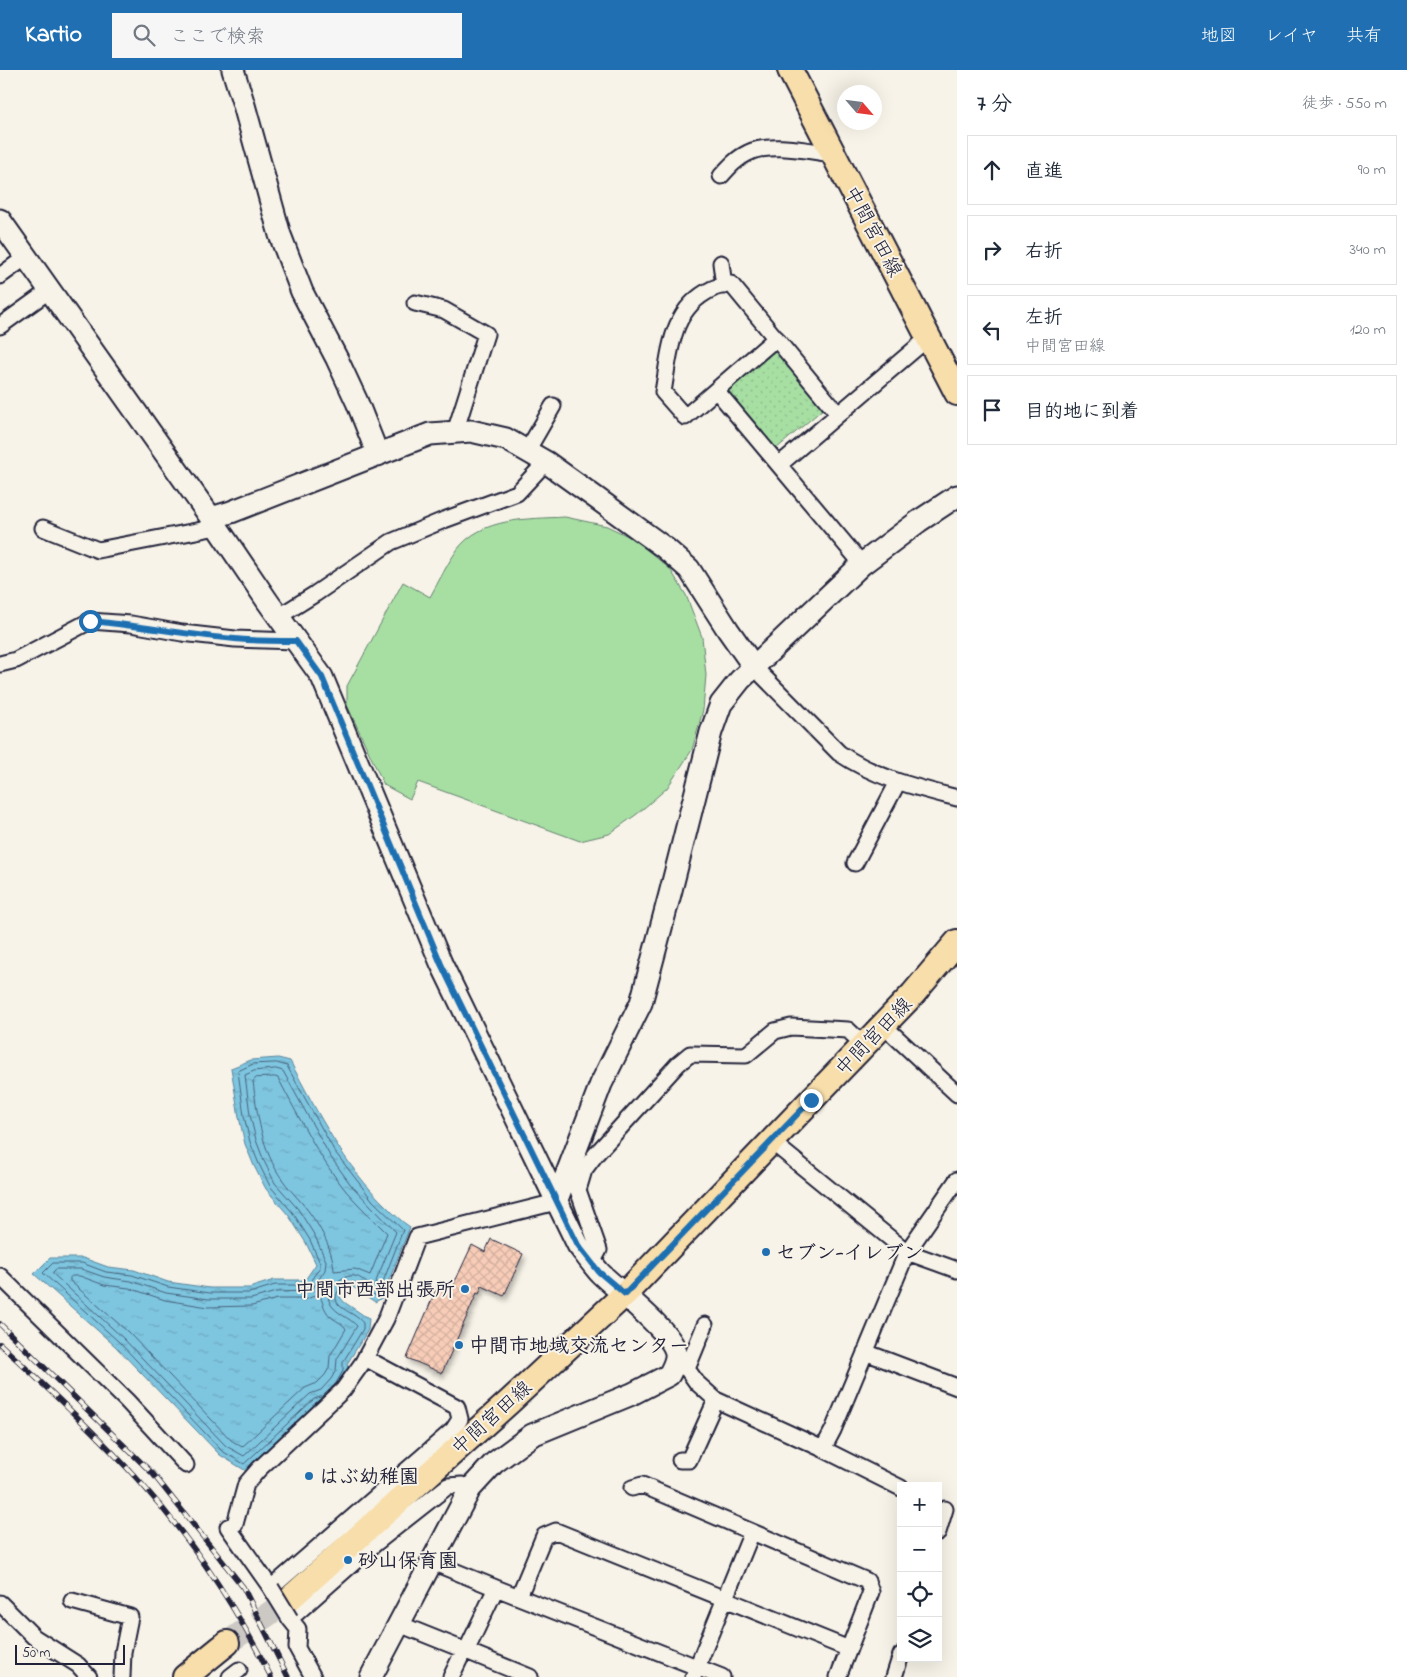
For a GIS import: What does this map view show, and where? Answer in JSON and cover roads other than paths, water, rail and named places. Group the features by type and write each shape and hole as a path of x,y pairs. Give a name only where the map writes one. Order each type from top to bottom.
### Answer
{"main road":[{"name":"中間宮田線","path":"790,70 957,392"},
{"name":"中間宮田線","path":"282,1603 508,1403 625,1294 913,994 957,942"},
{"path":"185,1677 227,1643"}],"street":[{"path":"233,70 280,235 302,292 337,359 357,402 378,455"},
{"path":"721,176 732,163 749,152 768,148 833,154"},
{"path":"0,220 322,677 441,964 578,1245 599,1272 648,1316 672,1342 681,1366 716,1400 823,1449 897,1486"},
{"path":"0,276 26,257"},
{"path":"721,263 724,286"},
{"path":"776,338 685,417 663,392 673,334 680,319 692,303 712,289 730,284 776,338 838,414"},
{"path":"0,326 50,290"},
{"path":"415,303 444,310 486,334 455,432"},
{"path":"779,465 929,337"},
{"path":"716,390 862,564"},
{"path":"527,451 553,406"},
{"path":"43,528 98,550 214,522 240,508 430,434 471,431 506,439 546,462 650,537 689,569 754,667 839,753 872,772 898,782 957,798"},
{"path":"278,616 315,594 391,542 517,493 546,462"},
{"path":"556,1202 601,1084 641,1003 711,732 720,704 740,680 862,564 919,520 957,496"},
{"path":"0,664 16,660 90,621 131,624 182,633 235,639 296,641"},
{"path":"855,863 898,782"},
{"path":"883,1025 957,1094"},
{"path":"592,1263 599,1250 578,1190 584,1170 596,1154 690,1054 746,1055 775,1031 791,1027 848,1030 864,1045"},
{"path":"772,1142 907,1252 957,1270"},
{"path":"823,1449 833,1430 907,1252 957,1180"},
{"path":"313,1677 297,1648 298,1629 282,1603 228,1528 235,1524 246,1484 259,1469 342,1390 365,1358 386,1319 417,1237 556,1202"},
{"path":"0,1276 127,1401 186,1465"},
{"path":"371,1677 470,1488 494,1463 532,1435 659,1382 670,1375 681,1366 705,1325"},
{"path":"864,1352 957,1387"},
{"path":"282,1603 453,1430 460,1419 457,1407 365,1358"},
{"path":"680,1460 689,1460 716,1400"},
{"path":"282,1603 377,1542 448,1486 462,1485 470,1488"},
{"path":"632,1488 642,1485 867,1581 871,1592 838,1677"},
{"path":"940,1527 947,1509"},
{"path":"519,1596 544,1536 556,1531 849,1649"},
{"path":"695,1672 752,1532"},
{"path":"432,1562 519,1596 695,1672 722,1677"},
{"path":"451,1677 464,1650 469,1645 496,1588"},
{"path":"72,1601 130,1617 122,1677"},
{"path":"0,1602 34,1637 78,1665 89,1677"},
{"path":"399,1624 530,1677"},
{"path":"894,1677 899,1662"}],"water":[{"path":"278,1058 290,1061 333,1138 358,1174 387,1207 410,1227 382,1298 375,1302 353,1287 346,1288 340,1297 344,1302 369,1319 368,1330 347,1364 349,1371 326,1401 317,1402 246,1471 220,1455 115,1346 34,1274 50,1258 83,1258 108,1267 134,1270 168,1282 210,1288 249,1288 274,1280 305,1280 316,1264 306,1243 289,1216 266,1189 254,1166 245,1144 231,1068 251,1060"}],"tunnel":[{"path":"227,1643 286,1602"}],"railway":[{"path":"0,1324 153,1474 243,1587 288,1677"},
{"path":"0,1344 89,1429 159,1504 196,1551 212,1575 243,1625 271,1677"}],"place":[{"name":"セブン-イレブン","path":"766,1252"},
{"name":"中間市西部出張所","path":"465,1289"},
{"name":"中間市地域交流センター","path":"459,1345"},
{"name":"はぶ幼稚園","path":"309,1476"},
{"name":"砂山保育園","path":"348,1560"}]}
